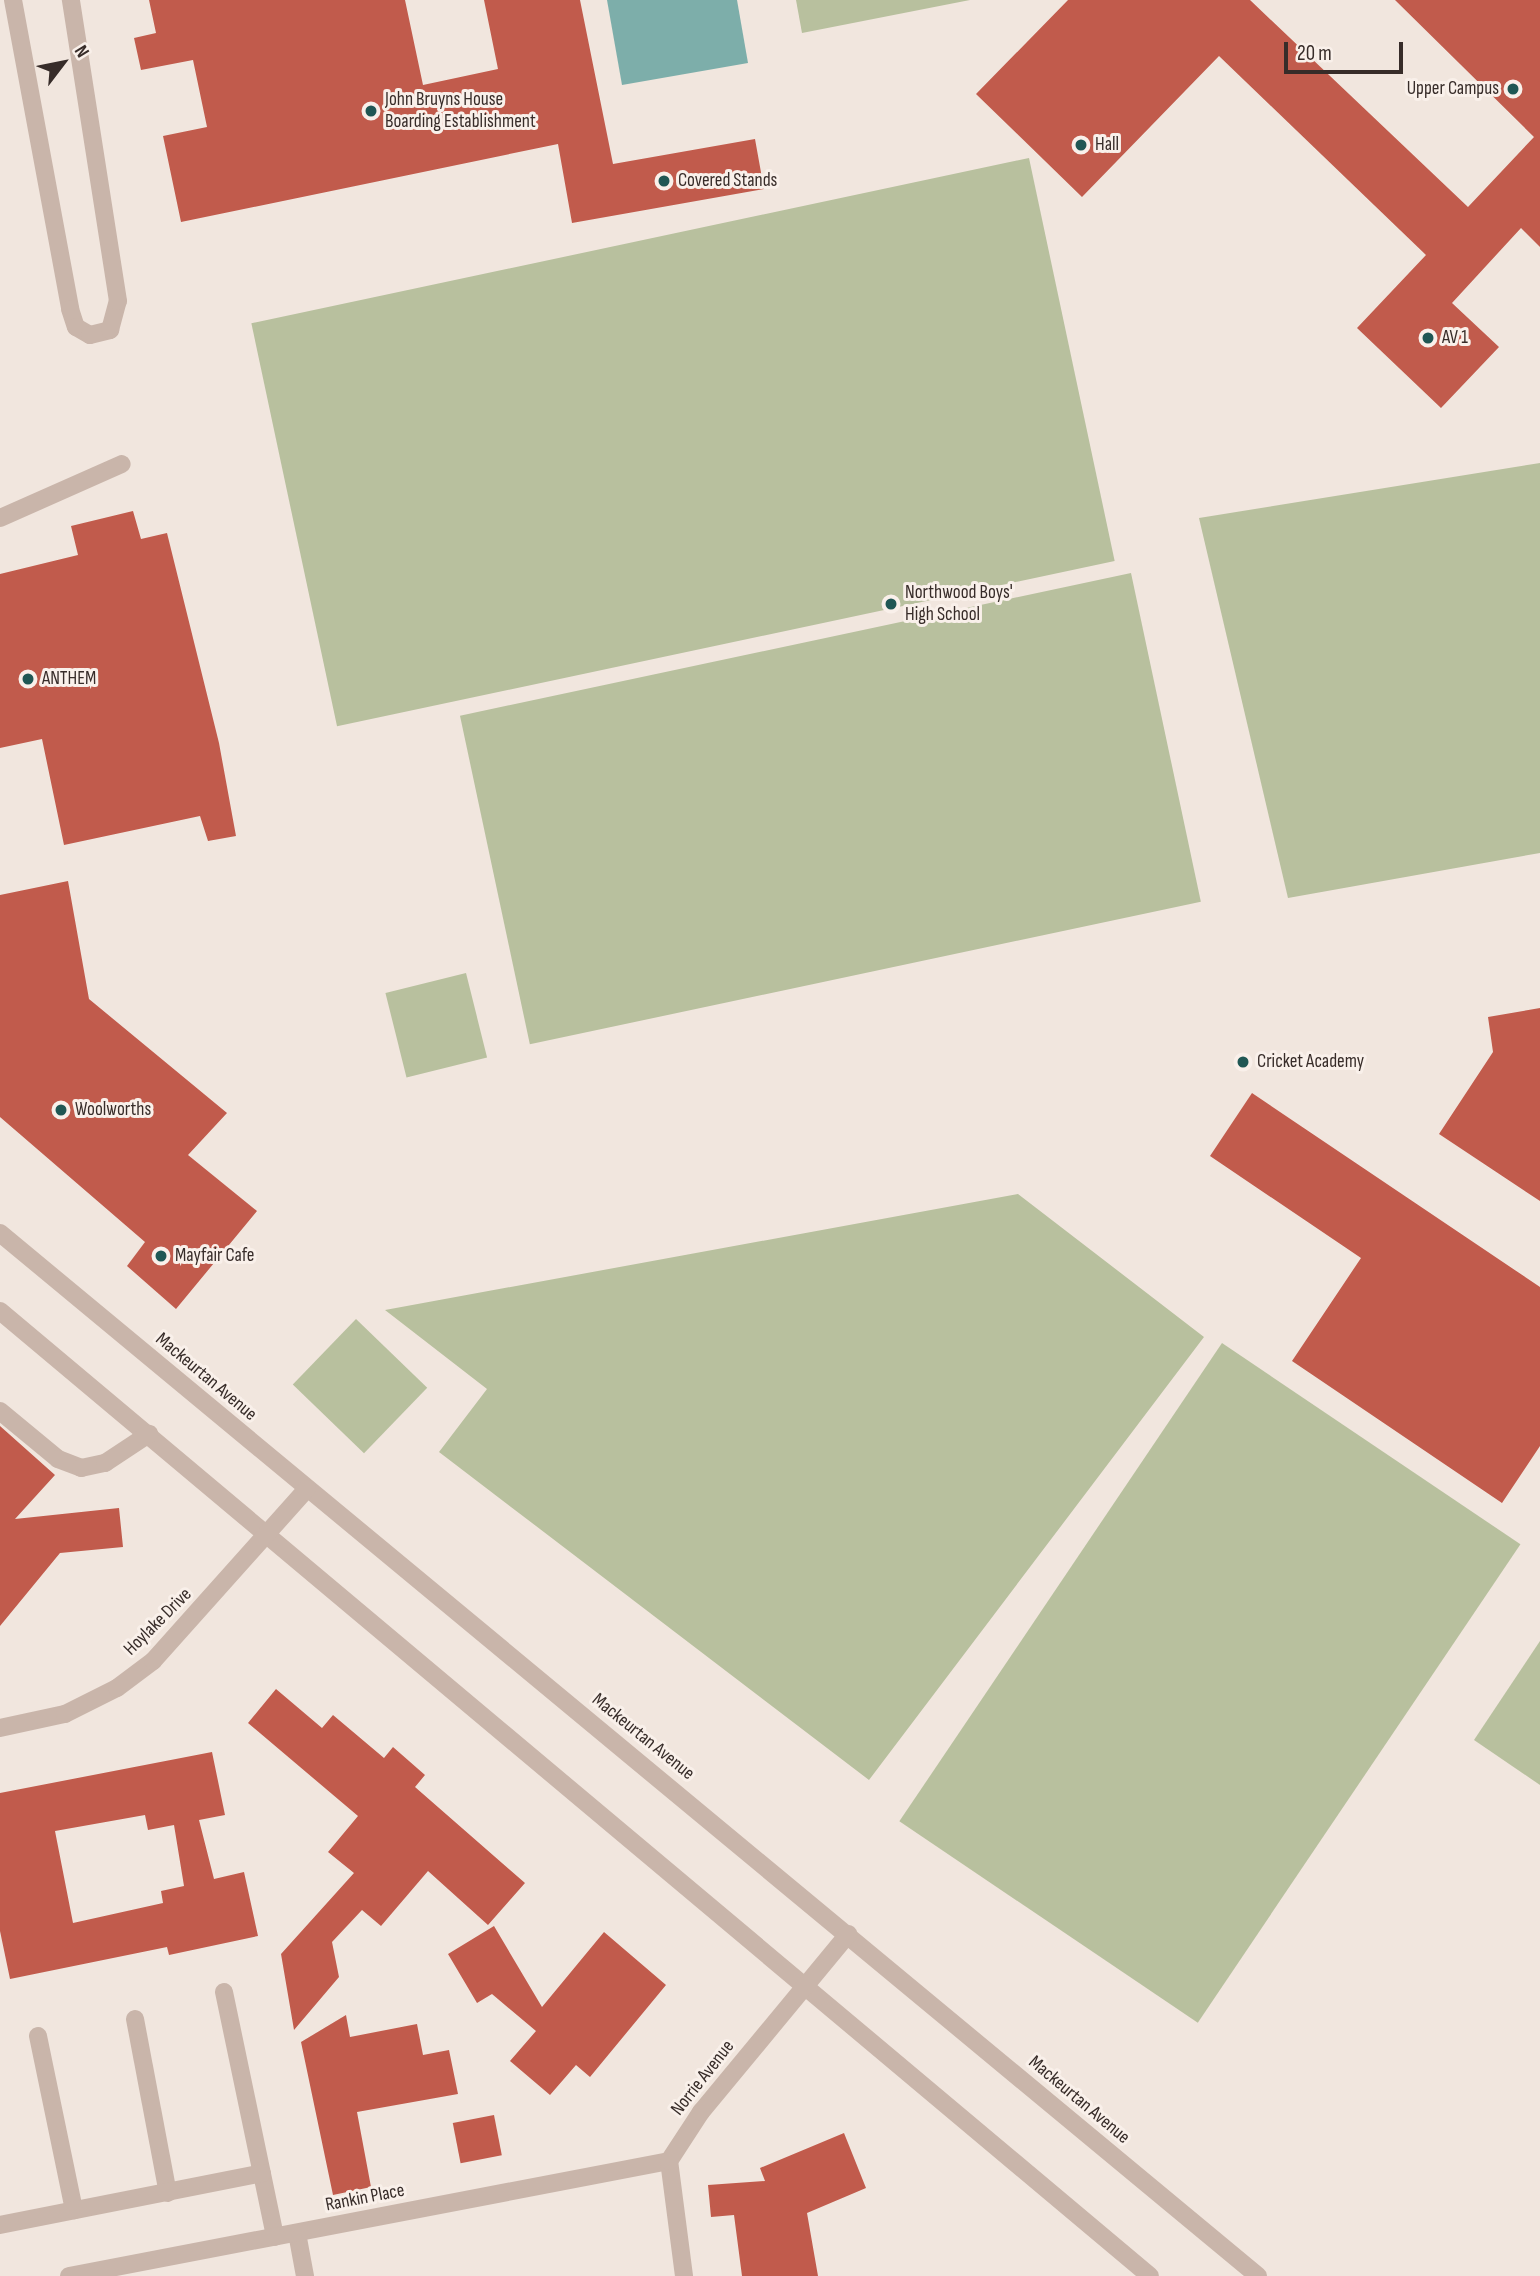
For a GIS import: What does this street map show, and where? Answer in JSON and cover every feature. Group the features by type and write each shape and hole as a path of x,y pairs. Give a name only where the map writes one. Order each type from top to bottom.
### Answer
{"street":[{"path":"13,0 72,320 82,334 90,335 110,330 118,301 71,0"},
{"path":"0,518 122,464"},
{"name":"Mackeurtan Avenue","path":"0,1233 1258,2276"},
{"path":"0,1311 270,1534 1150,2276"},
{"path":"0,1411 58,1460 81,1468 105,1463 149,1434"},
{"name":"Hoylake Drive","path":"0,1728 65,1714 117,1688 153,1661 270,1534 307,1489"},
{"name":"Norrie Avenue","path":"669,2161 701,2112 848,1934"},
{"path":"224,1992 275,2237"},
{"path":"135,2019 168,2193"},
{"path":"38,2036 74,2210"},
{"path":"669,2161 684,2276"},
{"name":"Rankin Place","path":"69,2276 669,2161"},
{"path":"0,2225 262,2173"},
{"path":"297,2232 305,2276"}],"green space":[{"path":"796,0 970,0 802,33"},
{"path":"1029,158 1115,561 337,726 251,323"},
{"path":"1540,463 1540,853 1288,898 1199,518"},
{"path":"1131,573 1201,902 530,1044 460,716"},
{"path":"466,973 487,1057 407,1077 385,993"},
{"path":"1018,1194 1204,1337 869,1780 439,1452 487,1389 385,1310"},
{"path":"356,1319 427,1388 364,1453 293,1384"},
{"path":"1222,1343 1520,1544 1198,2023 899,1821"},
{"path":"1540,1641 1540,1785 1474,1740"}],"water":[{"path":"607,0 737,0 748,63 622,85"}],"building":[{"name":"John Bruyns House Boarding Establishment","path":"149,0 405,0 423,85 498,69 484,0 580,0 613,164 755,139 764,189 572,223 558,144 181,222 163,136 207,127 193,60 141,70 134,38 156,33"},
{"path":"1068,0 1250,0 1468,207 1534,137 1395,0 1540,0 1540,247 1521,228 1452,303 1499,347 1441,408 1357,328 1426,255 1219,56 1082,197 976,94"},
{"path":"133,511 141,539 167,533 219,743 236,836 208,841 200,816 64,845 42,739 0,748 0,574 78,555 71,526"},
{"path":"68,881 89,999 227,1113 188,1155 257,1211 176,1309 127,1266 145,1242 0,1117 0,895"},
{"path":"1540,1008 1540,1201 1439,1134 1493,1052 1488,1017"},
{"path":"1252,1093 1540,1287 1540,1446 1502,1503 1292,1361 1361,1258 1210,1156"},
{"path":"0,1426 55,1475 15,1519 119,1508 123,1547 60,1553 0,1626"},
{"path":"276,1689 322,1728 333,1715 384,1758 393,1747 425,1775 415,1787 525,1883 488,1925 428,1871 381,1926 362,1910 332,1942 339,1977 294,2030 281,1954 354,1873 328,1852 358,1816 248,1723"},
{"path":"212,1752 225,1815 199,1820 214,1879 244,1872 258,1936 169,1955 167,1947 10,1979 0,1931 0,1793","holes":["145,1815 148,1830 174,1825 184,1886 161,1891 163,1903 73,1923 55,1831"]},
{"path":"494,1926 542,2007 604,1932 666,1985 590,2077 576,2065 550,2095 510,2061 536,2031 492,1994 477,2003 448,1954"},
{"path":"346,2015 350,2037 417,2024 423,2055 449,2050 458,2094 357,2112 371,2187 333,2195 301,2042"},
{"path":"494,2115 502,2155 461,2163 453,2123"},
{"path":"844,2133 866,2188 807,2213 818,2276 742,2276 734,2215 711,2217 708,2185 765,2181 760,2168"}],"place":[{"name":"Upper Campus","path":"1513,89"},
{"name":"John Bruyns House Boarding Establishment","path":"371,111"},
{"name":"Hall","path":"1081,145"},
{"name":"Covered Stands","path":"664,181"},
{"name":"AV 1","path":"1428,338"},
{"name":"Northwood Boys' High School","path":"891,604"},
{"name":"ANTHEM","path":"28,679"},
{"name":"Cricket Academy","path":"1243,1062"},
{"name":"Woolworths","path":"61,1110"},
{"name":"Mayfair Cafe","path":"161,1256"}]}
